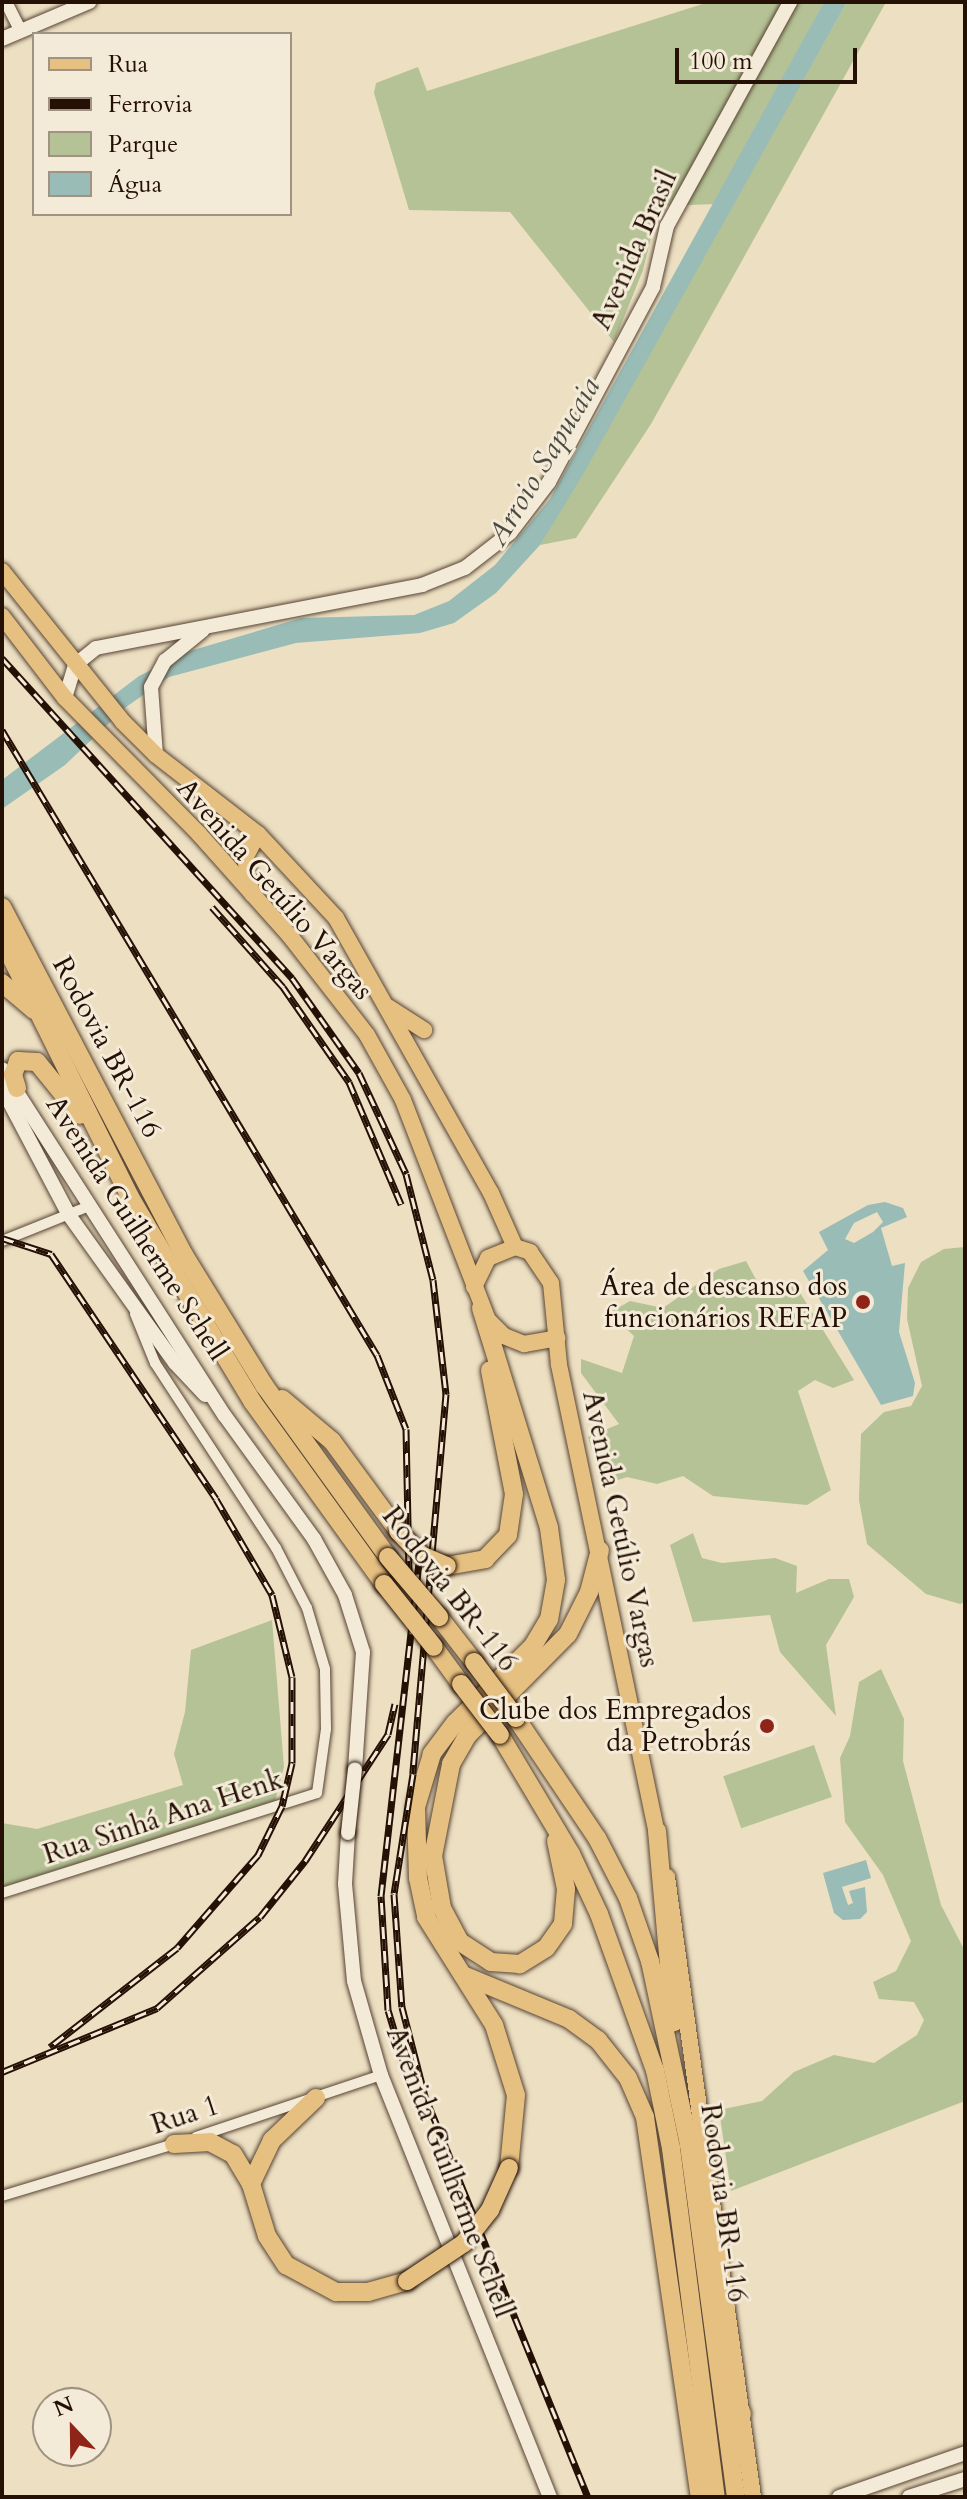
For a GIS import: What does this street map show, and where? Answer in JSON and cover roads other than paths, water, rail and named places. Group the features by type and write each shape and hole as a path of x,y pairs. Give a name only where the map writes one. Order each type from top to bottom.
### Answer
{"highway":[{"name":"Rodovia BR-116","path":"2,907 184,1255 264,1385 388,1557 439,1617 516,1718 597,1838 628,1898 650,1961 678,2073 718,2374 749,2497"},
{"name":"Rodovia BR-116","path":"2,939 111,1159 252,1401 384,1584 500,1735 599,1914 655,2070 671,2148 716,2497"},
{"path":"2,983 41,1016"},
{"path":"10,1088 18,1061 37,1062 111,1159"},
{"path":"264,1385 332,1441 398,1531 421,1555 447,1566 485,1559 508,1535 514,1494 481,1308"},
{"path":"174,2144 210,2142 233,2154 251,2184 267,2236 286,2265 310,2282 336,2292 368,2292 407,2281 464,2243 490,2210 509,2168 516,2095 494,2025 426,1917 418,1878 416,1807 432,1754 455,1723 532,1647 549,1619 556,1580 549,1528 481,1308"},
{"path":"533,1791 559,1847 566,1889 563,1924 546,1948 520,1964 491,1962 460,1942 442,1908 433,1856 440,1803 451,1764 468,1735 568,1634 589,1592 600,1550"},
{"path":"657,1831 678,2073"},
{"path":"463,1975 569,2019 598,2040 628,2078 645,2117 700,2497"},
{"path":"251,2184 272,2140 316,2098"},
{"path":"718,2374 742,2414"}],"main road":[{"path":"2,39 89,2"},
{"name":"Avenida Brasil","path":"75,665 96,648 445,578 510,533 549,482 653,287 667,226 790,2"},
{"name":"Avenida Getúlio Vargas","path":"2,571 122,721 156,755 258,834 336,918 491,1193 515,1247 530,1252 551,1283 557,1338 675,1916 742,2414 749,2497"},
{"name":"Avenida Getúlio Vargas","path":"2,616 66,700 253,896 367,1035 403,1100 481,1308"},
{"name":"Avenida Brasil","path":"156,755 149,704 157,673 185,641 214,625"},
{"path":"66,700 75,665"},
{"path":"253,896 245,858 258,834"},
{"path":"384,1004 424,1030"},
{"name":"Avenida Guilherme Schell","path":"2,1069 69,1215 175,1363 225,1416"},
{"name":"Avenida Guilherme Schell","path":"10,1088 225,1416 314,1539 345,1595 363,1652 345,1884 354,1981 381,2075 550,2497"},
{"path":"474,1287 488,1258 515,1247"},
{"path":"127,1294 142,1285"},
{"path":"481,1308 513,1341 524,1344 557,1338"},
{"path":"839,2497 965,2453"},
{"path":"909,2497 965,2479"}],"street":[{"path":"6,2 21,31"},
{"path":"2,1241 87,1207"},
{"name":"Rua Sinhá Ana Henk","path":"2,1893 317,1793 326,1729 325,1669 307,1608 276,1548 155,1363 127,1294"},
{"name":"Rua 1","path":"2,2196 174,2144 381,2075"}],"water":[{"path":"824,2 847,2 581,478 540,545 496,593 454,623 420,633 296,643 169,677 126,707 65,765 2,809 2,780 139,676 190,651 301,618 414,615 449,601 495,565 550,499"},
{"name":"Área de descanso dos funcionários REFAP","path":"885,1202 903,1208 907,1217 881,1228 892,1266 905,1263 899,1332 915,1383 913,1396 881,1405 803,1271 828,1250 819,1232 868,1205","holes":["877,1212 883,1222 854,1243 845,1239 854,1223"]},
{"path":"866,1860 871,1878 842,1887 848,1905 853,1903 849,1891 865,1887 867,1912 860,1919 843,1920 834,1913 823,1873"}],"railway":[{"path":"2,658 292,978 359,1073 406,1174 433,1280 446,1394 413,1774 394,1894 402,2007 425,2096 588,2497"},
{"path":"2,730 377,1355 406,1429 409,1577"},
{"path":"212,907 283,987 349,1082 401,1204"},
{"path":"2,1238 51,1254 216,1499 272,1595 292,1677 292,1763 282,1806 258,1855 177,1948 50,2047"},
{"path":"411,2086 388,2010 381,1896 421,1544"},
{"path":"2,2072 157,2008 260,1917 305,1861 388,1734 395,1704"}],"place":[{"name":"Área de descanso dos funcionários REFAP","path":"863,1302"},
{"name":"Clube dos Empregados da Petrobrás","path":"767,1726"}],"water label":[{"name":"Arroio Sapucaia","path":"544,462"}]}
